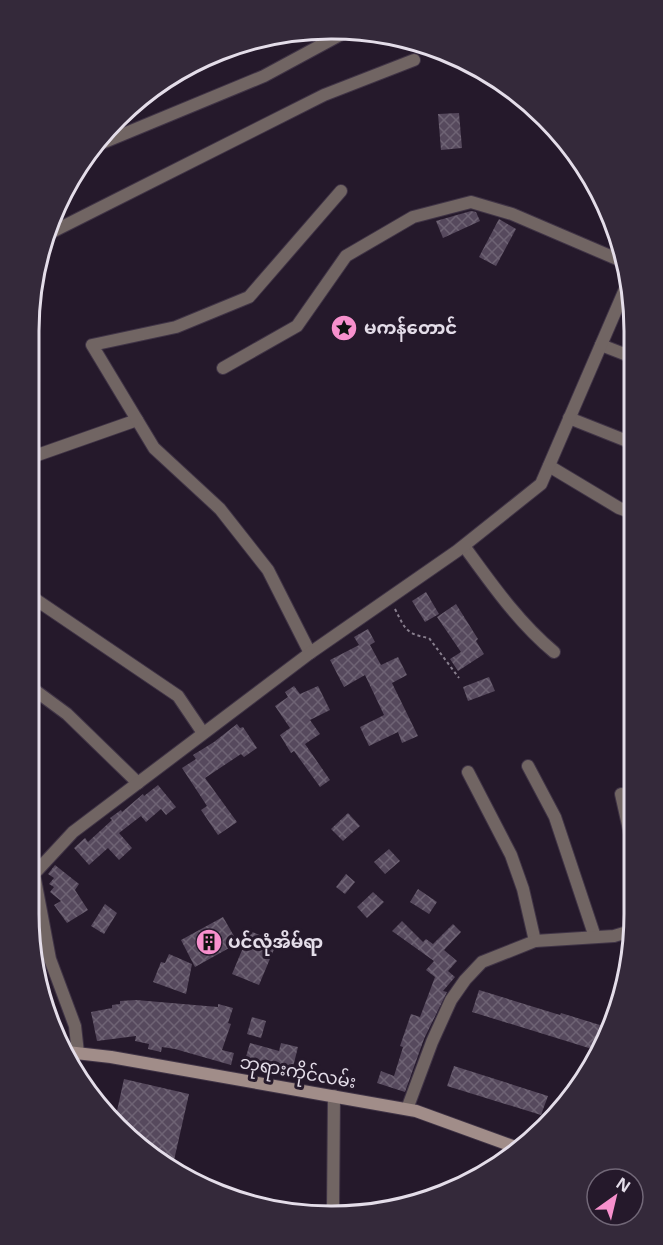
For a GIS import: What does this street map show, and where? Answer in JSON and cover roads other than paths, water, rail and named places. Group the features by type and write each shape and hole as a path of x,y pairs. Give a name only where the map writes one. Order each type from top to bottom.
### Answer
{"street":[{"path":"112,139 264,76 332,39"},
{"path":"58,229 324,95 414,60"},
{"path":"310,653 268,570 220,509 154,448 92,345 176,327 249,297 341,191"},
{"path":"223,368 297,326 346,256 413,217 471,202 512,214 614,258"},
{"path":"39,862 73,832 310,653 464,546 542,484 621,297"},
{"path":"601,345 624,354"},
{"path":"569,418 624,440"},
{"path":"39,454 137,420"},
{"path":"549,466 624,510"},
{"path":"464,546 497,591 539,640 554,652"},
{"path":"39,603 178,696 203,734"},
{"path":"39,693 68,714 138,783"},
{"path":"528,766 555,818 595,937"},
{"path":"468,772 511,855 523,890 535,941"},
{"path":"621,794 624,807"},
{"path":"39,907 50,959 75,1026 72,1049"},
{"path":"407,1109 432,1042 451,1000 482,962 535,941 614,936 623,933"},
{"name":"ဘုရားကိုင်လမ်း","path":"74,1053 111,1057 417,1111 511,1145"},
{"path":"333,1206 334,1096"}],"place":[{"name":"မကန်တောင်","path":"344,328"},
{"name":"ပင်လုံအိမ်ရာ","path":"209,942"}]}
